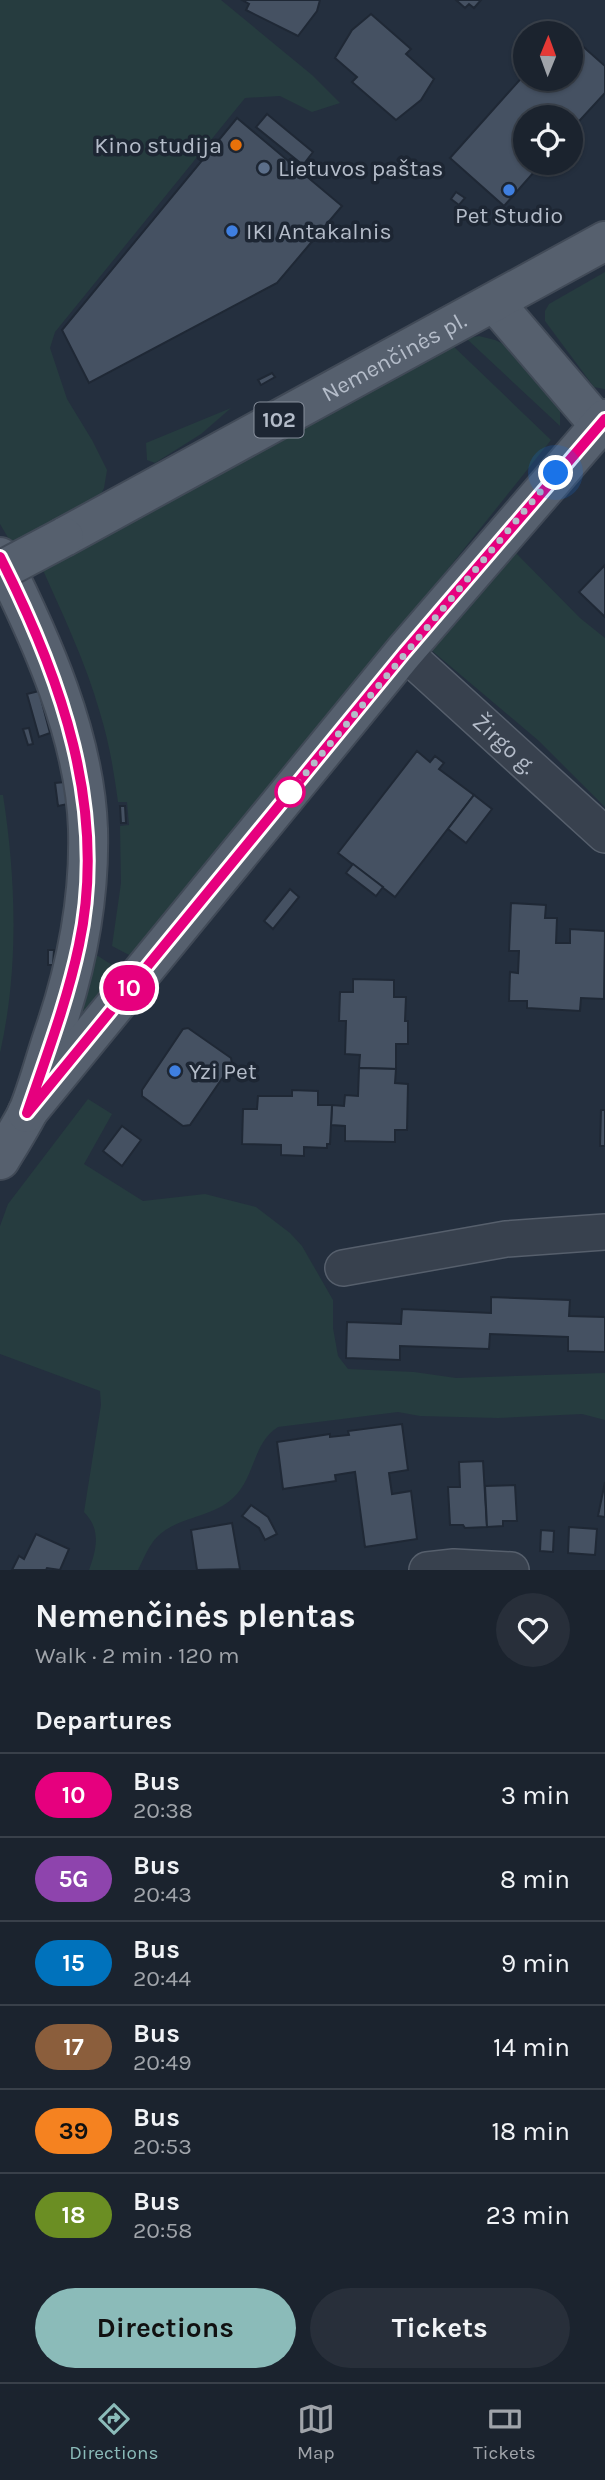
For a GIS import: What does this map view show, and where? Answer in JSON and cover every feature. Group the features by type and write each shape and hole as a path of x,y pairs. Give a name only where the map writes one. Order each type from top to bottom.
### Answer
{"main road":[{"name":"Nemenčinės pl.","path":"0,571 605,241"},
{"path":"0,1160 27,1113 404,653 602,422 495,303"},
{"path":"0,557 23,603 54,678 72,734 88,826 88,869 80,944 66,998 27,1113"}],"street":[{"name":"Žirgo g.","path":"404,653 605,835"},
{"path":"343,1268 506,1238 605,1232"},
{"path":"427,1570 454,1567 512,1570"}],"green space":[{"path":"0,0 221,0 312,75 340,103 312,112 280,96 245,98 55,332 50,348 67,399 107,470 104,488 98,500 13,546 0,524"},
{"path":"605,272 604,389 594,387 545,321 545,311 549,304"},
{"path":"479,336 508,346 560,407 560,426 468,340"},
{"path":"450,343 551,440 173,913 133,957 112,946 121,883 120,826 129,825 127,802 118,802 109,746 94,694 74,639 42,568"},
{"path":"231,408 201,434 155,463 147,460 146,443"},
{"path":"511,548 580,618 605,638 605,807 539,741 430,649"},
{"path":"0,795 3,795 11,859 13,957 0,1053"},
{"path":"92,955 123,972 69,1045"},
{"path":"88,1099 112,1114 84,1164 143,1201 205,1194 256,1207 290,1233 302,1246 333,1300 333,1328 338,1356 348,1369 414,1372 456,1378 605,1373 605,1420 582,1414 498,1418 420,1416 398,1412 278,1427 264,1442 240,1490 225,1505 165,1530 151,1544 138,1570 89,1570 96,1539 93,1525 84,1512 101,1405 100,1391 0,1354 0,1226 8,1204"}],"building":[{"path":"242,0 320,0 317,11 298,36 246,10 249,4"},
{"path":"456,0 481,0 474,8 469,4 465,8"},
{"path":"371,14 411,49 406,54 434,79 421,100 396,120 352,82 357,77 335,58 352,30"},
{"path":"583,47 605,66 605,93 583,117 583,105 513,105 513,175 531,175 504,206 450,158 513,87 513,91 583,91"},
{"path":"267,114 313,152 303,165 256,127"},
{"name":"IKI Antakalnis","path":"237,118 342,206 277,283 89,383 62,330"},
{"path":"456,192 465,198 459,205 451,199"},
{"path":"272,373 275,377 261,385 258,380"},
{"path":"605,565 605,617 579,592"},
{"path":"39,691 50,733 39,737 27,694"},
{"path":"29,728 33,744 28,745 23,729"},
{"path":"417,751 430,762 435,756 444,763 439,769 474,795 395,897 338,853"},
{"path":"65,782 68,804 58,806 55,783"},
{"path":"474,795 492,809 466,843 448,829"},
{"path":"120,806 125,806 126,823 121,823"},
{"path":"353,864 383,887 376,896 346,873"},
{"path":"290,889 299,897 273,929 264,921"},
{"path":"511,903 546,905 545,918 557,918 556,943 570,943 570,929 605,931 604,999 581,998 580,1011 527,1008 527,1001 509,1001 510,972 518,973 519,951 509,951"},
{"path":"48,950 54,950 53,965 48,965"},
{"path":"353,979 394,980 394,997 406,997 408,1044 396,1044 396,1069 359,1068 360,1055 345,1054 346,1021 339,1021 340,992 353,992"},
{"path":"188,1028 231,1058 232,1064 190,1125 183,1126 142,1096 142,1090 183,1029"},
{"path":"359,1068 396,1069 395,1083 408,1084 407,1130 395,1130 395,1142 345,1141 345,1126 331,1125 332,1105 344,1106 345,1095 358,1096"},
{"path":"292,1090 318,1091 318,1105 332,1105 330,1144 327,1144 327,1148 304,1147 304,1156 281,1155 281,1145 242,1144 243,1109 257,1109 258,1096 292,1096"},
{"path":"601,1110 605,1110 605,1146 600,1146"},
{"path":"122,1126 141,1140 122,1166 103,1151"},
{"path":"491,1297 570,1300 569,1316 605,1317 605,1352 568,1351 568,1337 490,1334 489,1349 400,1346 400,1360 346,1358 347,1322 401,1324 402,1309 491,1313"},
{"path":"402,1424 408,1470 389,1473 392,1494 411,1491 417,1539 365,1547 355,1472 335,1475 336,1481 283,1489 277,1442 330,1434 330,1437 349,1435 348,1431"},
{"path":"483,1461 487,1527 465,1528 463,1525 450,1525 448,1487 460,1487 459,1462"},
{"path":"605,1482 605,1517 598,1516"},
{"path":"515,1485 517,1521 503,1521 503,1526 487,1527 485,1486"},
{"path":"251,1505 268,1517 277,1534 265,1540 259,1528 242,1516"},
{"path":"232,1523 240,1569 197,1570 191,1530"},
{"path":"569,1527 597,1529 595,1555 568,1553"},
{"path":"541,1530 554,1531 553,1552 540,1551"},
{"path":"36,1534 69,1549 60,1570 12,1570 19,1556 24,1559"}],"bus line":[{"name":"10","path":"0,557 23,603 54,678 72,734 88,826 88,869 80,944 66,998 27,1113 404,653 605,419"}],"place":[{"name":"Kino studija","path":"236,145"},
{"name":"Lietuvos paštas","path":"264,168"},
{"name":"Pet Studio","path":"509,190"},
{"name":"IKI Antakalnis","path":"232,231"},
{"name":"Yzi Pet","path":"175,1071"}],"route":[{"path":"290,792 556,473"}]}
